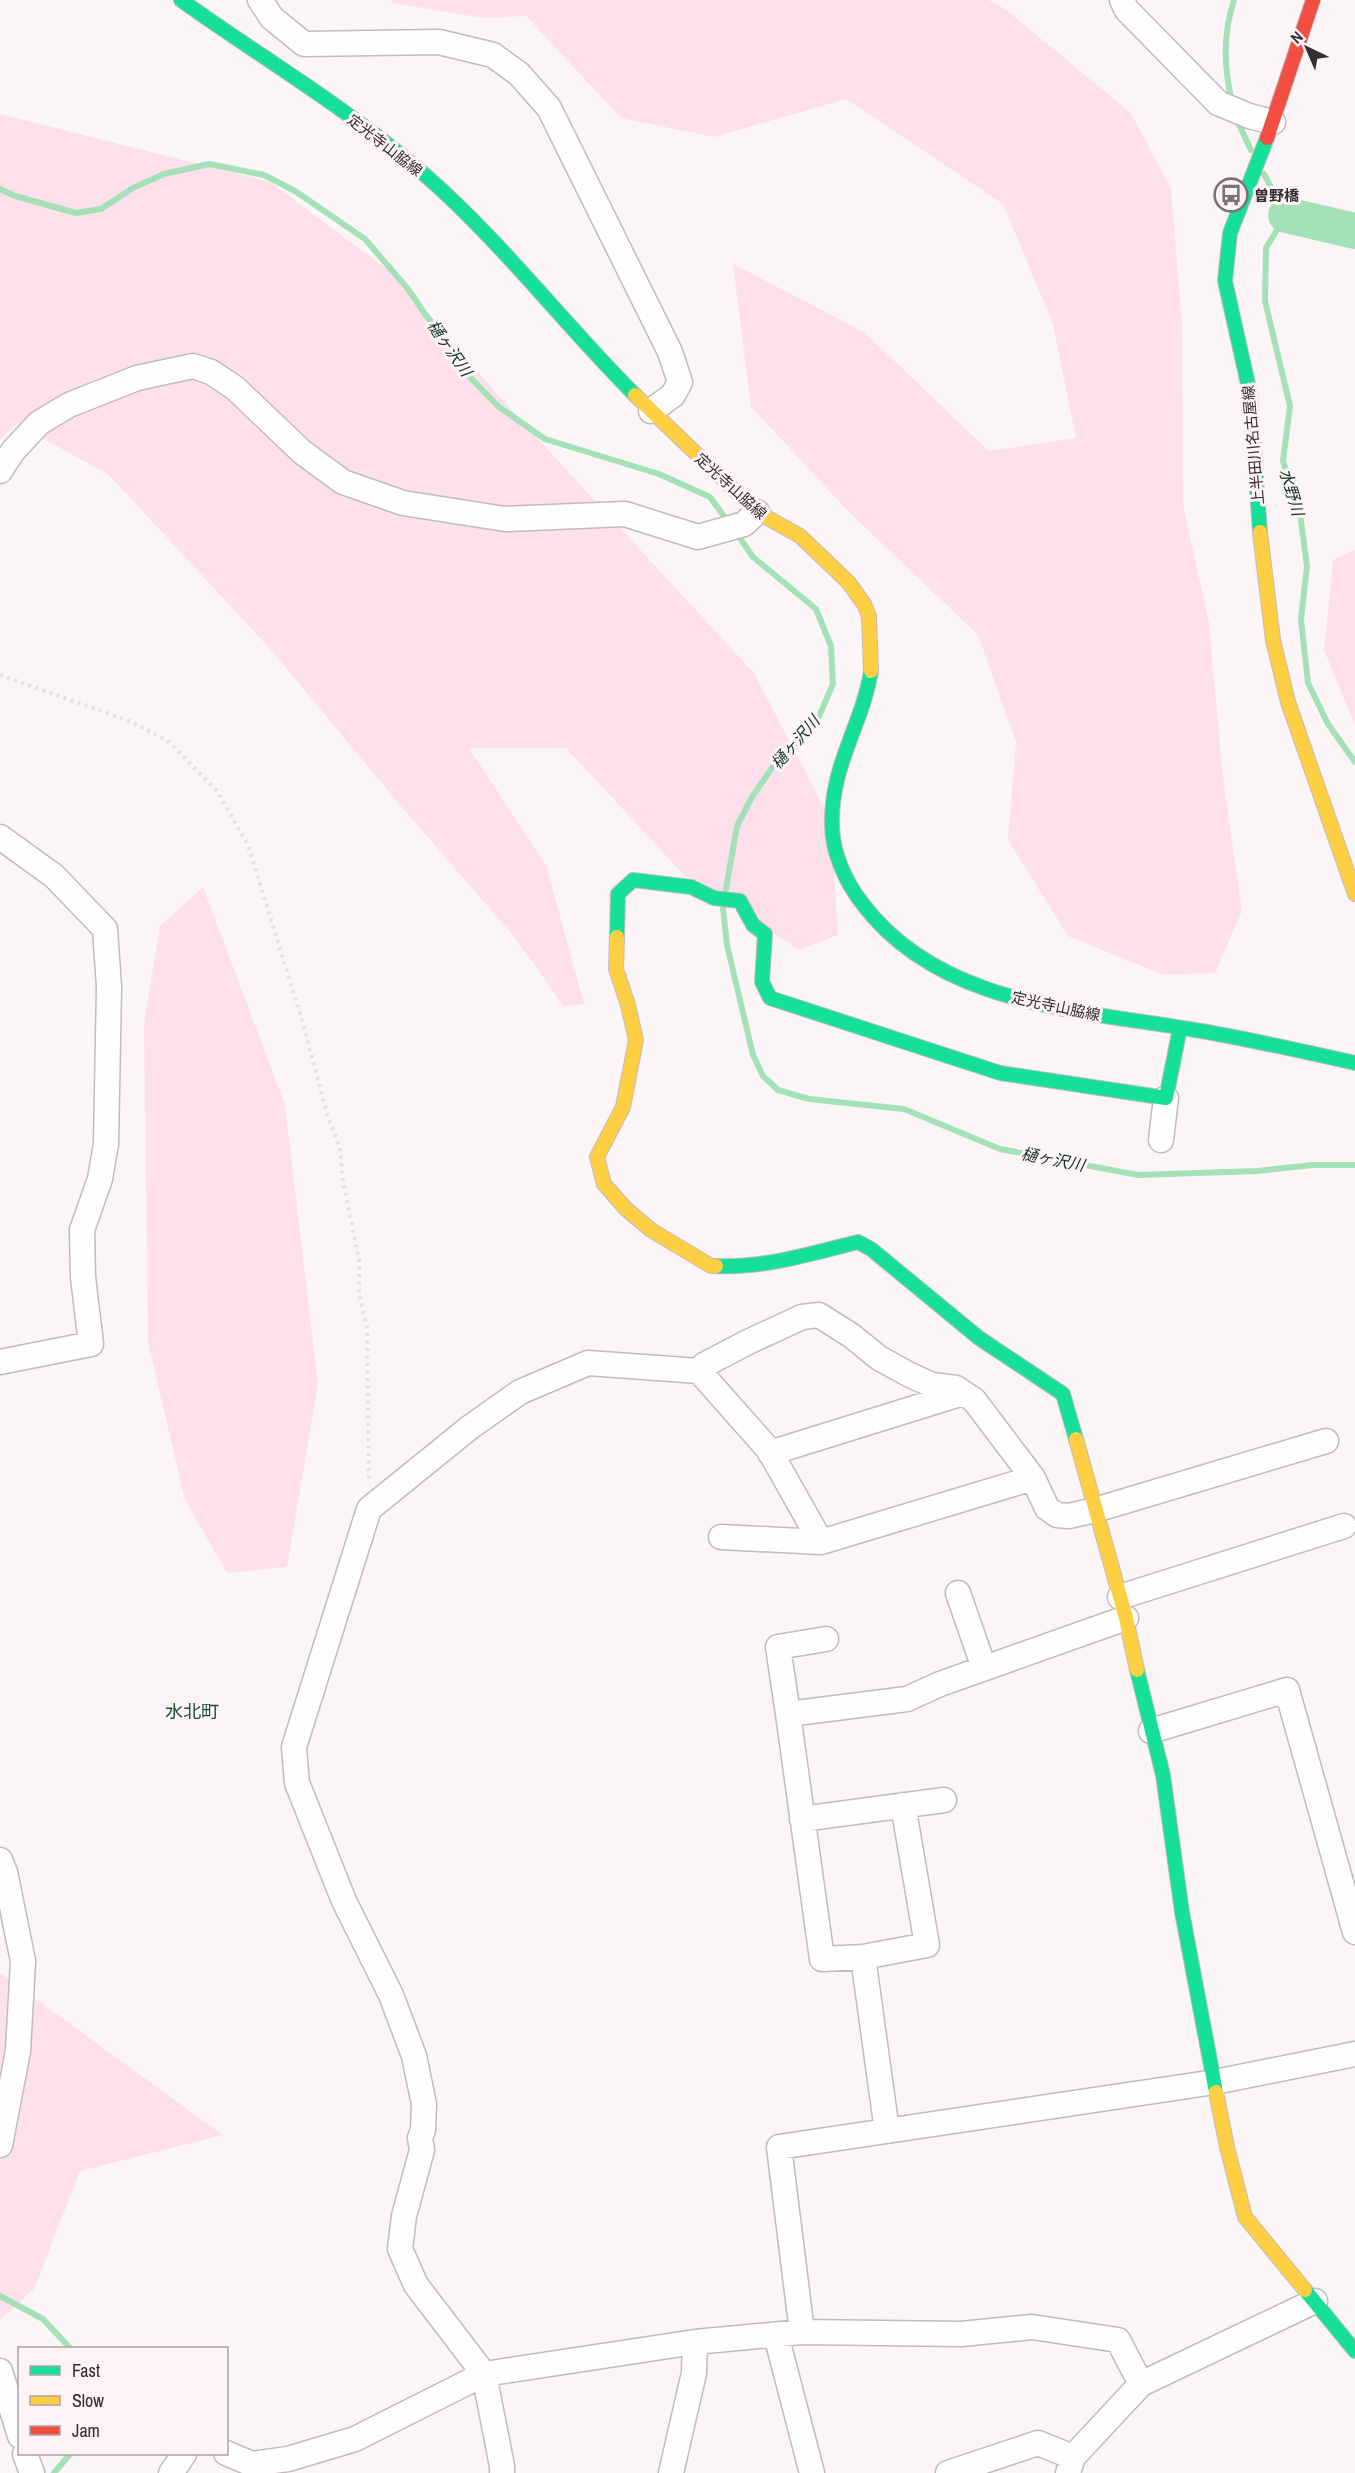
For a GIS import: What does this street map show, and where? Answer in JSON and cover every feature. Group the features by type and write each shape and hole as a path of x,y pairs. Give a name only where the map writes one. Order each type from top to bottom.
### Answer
{"main road":[{"name":"定光寺山脇線","path":"181,0 228,35 293,76 425,175 493,244 750,518 772,522 799,535 844,576 868,613 873,663 868,692 844,750 832,796 831,838 844,877 861,906 884,930 917,955 967,981 1029,1003 1279,1045 1355,1063"},
{"name":"上半田川名古屋線","path":"1312,0 1273,122 1230,233 1224,280 1250,393 1262,560 1273,640 1288,702 1355,894"},
{"path":"1180,1028 1166,1098 1000,1073 770,998 762,982 765,934 753,925 740,901 714,898 691,886 633,880 618,894 616,969 636,1040 623,1107 597,1157 604,1184 626,1209 651,1230 711,1266 742,1267 769,1264 858,1242 871,1249 979,1338 1063,1394 1123,1608 1163,1775 1182,1912 1227,2147 1245,2217 1355,2351"}],"street":[{"path":"260,0 272,18 304,44 439,42 493,55 519,74 549,108 670,352 680,382 673,395 651,411"},
{"path":"1122,0 1126,9 1218,103 1247,115 1273,122"},
{"path":"0,471 13,451 39,423 69,405 137,378 193,366 211,372 235,388 302,452 343,482 403,503 505,519 625,514 698,537 714,534 750,518"},
{"path":"0,837 54,876 105,929 109,987 106,1144 100,1179 82,1230 82,1277 91,1344 0,1362"},
{"path":"1161,1140 1166,1098"},
{"path":"699,1371 704,1365 748,1342 802,1317 819,1315 852,1336 879,1358 932,1385 956,1388 974,1400 999,1430 1033,1478 1047,1508 1057,1515 1069,1516 1095,1510 1326,1442"},
{"path":"502,2473 484,2374 416,2285 400,2249 404,2216 422,2150 420,2138 423,2130 424,2104 414,2056 391,1995 344,1901 297,1782 294,1747 369,1509 469,1428 520,1392 588,1363 699,1371 770,1453 821,1542"},
{"path":"770,1453 963,1392"},
{"path":"722,1536 821,1542 1033,1478"},
{"path":"788,1714 907,1699 1123,1608 1344,1526"},
{"path":"958,1593 984,1668"},
{"path":"826,1639 778,1647 822,1959 863,1957 927,1946 903,1805"},
{"path":"1151,1731 1287,1690 1355,1932"},
{"path":"802,1819 944,1800"},
{"path":"0,1860 5,1872 24,1961 18,2051 0,2145"},
{"path":"863,1957 887,2131"},
{"path":"802,2332 779,2147 1215,2082 1355,2054"},
{"path":"948,2473 1038,2443 1071,2465 1141,2384 1315,2301"},
{"path":"228,2454 252,2464 299,2456 355,2439 484,2374 734,2337 776,2336 802,2332 961,2334 1032,2327 1043,2328 1118,2340 1141,2384"},
{"path":"776,2336 812,2473"},
{"path":"671,2473 694,2373 694,2342"},
{"path":"0,2371 18,2430"},
{"path":"25,2455 32,2473"},
{"path":"171,2473 183,2455"}],"path":[{"path":"0,675 132,722 169,741 217,791 248,845 302,1020 327,1114 340,1148 343,1182 359,1260 359,1293 367,1328 369,1509"}],"shaded area":[{"path":"390,0 989,0 1005,9 1131,113 1171,189 1182,323 1183,504 1209,623 1223,777 1242,911 1215,973 1164,975 1068,936 1008,840 1016,742 978,635 849,512 751,407 733,264 864,332 989,451 1076,438 1053,324 1003,204 846,99 714,137 621,118 526,16 483,18 393,3"},
{"path":"0,114 270,182 392,273 505,403 754,673 831,821 838,935 799,950 683,874 566,748 469,748 546,865 584,1004 564,1007 516,939 399,804 271,650 109,475 17,424 0,439"},
{"path":"1355,550 1355,725 1324,650 1333,560"},
{"path":"203,887 285,1105 318,1384 287,1567 227,1573 185,1500 148,1342 144,1024 160,926"},
{"path":"0,1973 223,2135 80,2171 34,2289 0,2320"}],"waterway":[{"path":"1232,102 1227,77 1226,38 1234,0"},
{"path":"1236,118 1251,150"},
{"name":"樋ヶ沢川","path":"0,189 15,196 76,213 101,209 133,188 164,174 209,164 264,175 295,191 365,239 408,289 443,336 460,367 499,407 545,439 659,474 710,497 729,523"},
{"name":"水野川","path":"1264,174 1286,215 1266,248 1265,301 1290,406 1283,461 1300,513 1307,566 1301,619 1308,683 1328,724 1355,762"},
{"name":"水野川","path":"1286,215 1355,231"},
{"name":"樋ヶ沢川","path":"726,889 737,826 752,797 774,765 817,721 833,684 831,646 816,609 753,557 735,531"},
{"name":"樋ヶ沢川","path":"723,908 727,945 753,1055 763,1076 778,1090 809,1099 904,1109 1000,1149 1138,1175 1257,1171 1313,1165 1355,1165"},
{"path":"0,2296 43,2319 69,2347"},
{"path":"54,2473 69,2455"}],"traffic: fast":[{"path":"181,0 336,106 425,175 480,227 635,395"},
{"path":"1260,532 1250,393 1225,281 1230,233 1267,138"},
{"path":"871,671 867,691 836,783 832,824 837,856 850,885 862,903 894,937 930,963 971,983 1014,998 1059,1008 1235,1037 1355,1063"},
{"path":"617,937 618,894 633,880 691,887 714,898 740,901 753,925 765,934 762,982 770,998 1000,1073 1166,1098 1180,1028"},
{"path":"716,1266 770,1262 858,1242 871,1249 979,1338 1063,1394 1076,1439"},
{"path":"1137,1670 1163,1775 1182,1912 1216,2092"},
{"path":"1305,2290 1355,2351"}],"traffic: slow":[{"path":"635,395 757,512 800,536 849,583 864,604 869,616 871,671"},
{"path":"1260,532 1273,640 1288,702 1355,894"},
{"path":"617,937 616,969 636,1040 623,1107 597,1157 604,1184 626,1209 651,1230 711,1266 716,1266"},
{"path":"1076,1439 1126,1618 1137,1670"},
{"path":"1216,2092 1245,2217 1305,2290"}],"traffic: jam":[{"path":"1267,138 1313,0"}],"place":[{"name":"曽野橋","path":"1231,195"}],"district":[{"name":"水北町","path":"192,1711"}]}
